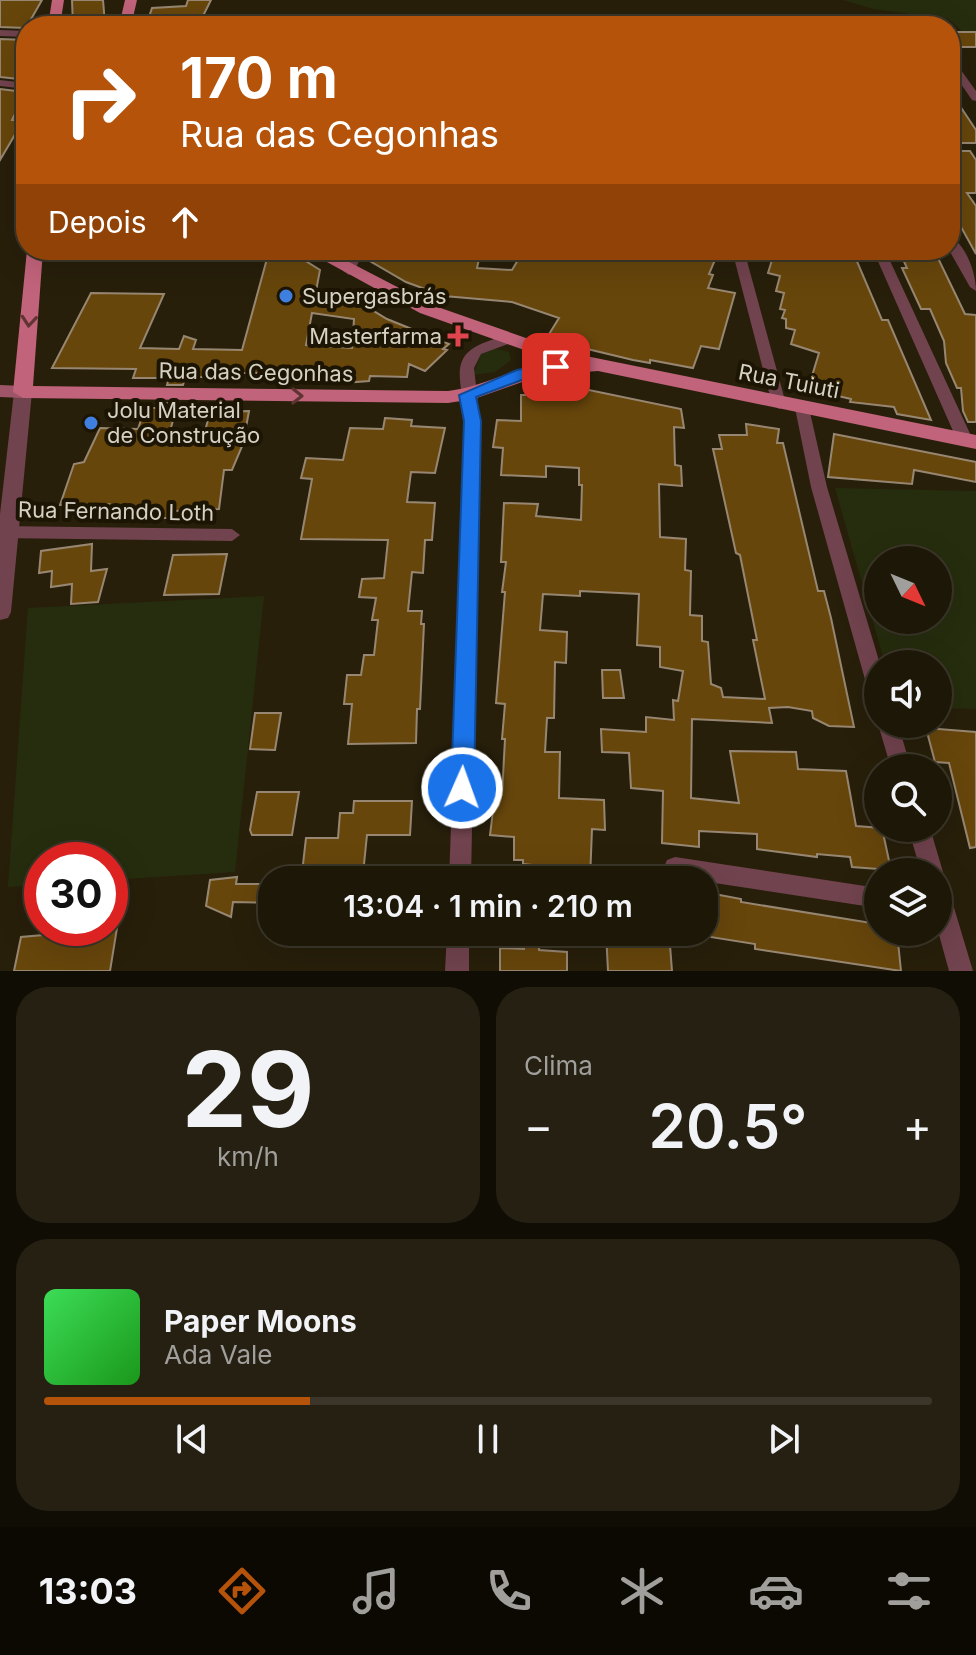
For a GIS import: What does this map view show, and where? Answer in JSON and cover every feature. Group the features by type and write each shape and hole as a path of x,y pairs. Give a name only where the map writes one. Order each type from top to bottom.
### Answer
{"main road":[{"path":"23,392 34,260"},
{"name":"Rua Tuiuti","path":"330,260 426,309 506,340 593,366 971,441"},
{"path":"506,340 519,358 518,366 507,380"},
{"name":"Rua Tuiuti","path":"507,380 556,367 593,366"},
{"name":"Rua das Cegonhas","path":"0,391 429,398 467,395 507,380"}],"street":[{"path":"960,75 976,98"},
{"path":"960,258 976,287"},
{"path":"349,271 353,260"},
{"path":"741,260 779,404"},
{"path":"884,260 971,441"},
{"path":"460,866 473,421 465,372 470,356 484,345 506,340"},
{"path":"0,612 4,532 23,392"},
{"path":"802,408 819,487 866,650"},
{"name":"Rua Fernando Loth","path":"4,532 232,535"},
{"path":"718,874 864,896"},
{"path":"952,941 961,971"},
{"path":"457,971 458,946"}],"green space":[{"path":"843,0 976,0 976,37 969,37 960,29 960,16 926,16 873,9"},
{"path":"493,348 509,352 511,360 495,372 473,375 481,354"},
{"path":"835,488 976,491 976,709 952,708 952,650 881,650 876,634 952,634 952,546 864,546 864,590"},
{"path":"264,596 235,872 128,879 128,842 24,842 24,886 8,887 28,608"}],"building":[{"path":"0,0 42,0 33,16 16,16 16,28 0,27"},
{"path":"72,0 103,0 104,16 73,16"},
{"path":"188,0 211,0 203,16 149,16 152,8 186,6"},
{"path":"960,32 976,32 976,47 960,47"},
{"path":"0,39 16,40 16,79 0,77"},
{"path":"0,89 16,91 16,112 12,120 16,120 16,133 0,160"},
{"path":"960,106 976,130 976,143 960,143"},
{"path":"960,151 970,151 976,160 976,193 967,193 976,206 976,254 960,225"},
{"path":"267,260 304,260 320,270 316,291 349,296 387,319 449,344 443,349 447,350 425,371 409,364 407,377 370,376 369,381 343,383 306,381 309,373 228,373 226,377 185,378 183,385 167,385 169,378 133,378 136,369 52,368 91,293 164,294 140,348 179,349 184,336 196,340 193,349 242,350","holes":["312,313 354,319 352,348 306,345"]},
{"path":"368,260 479,260 477,268 512,270 518,260 715,260 708,288 735,293 719,349 701,346 693,368 633,360 546,339 559,318 512,302 444,296 406,282"},
{"path":"772,260 856,260 882,320 888,320 931,420 897,414 894,407 850,402 851,399 808,389 819,353 791,344 795,330 786,328 786,319 782,318 785,310 780,309 784,293 776,291 780,276 768,273"},
{"path":"903,260 939,260 965,314 976,315 976,422 968,422 963,411 961,388 957,388 946,363 944,341 930,309 921,309 902,268 907,268"},
{"path":"555,383 681,409 684,428 674,427 675,465 681,466 682,486 659,484 660,537 686,539 685,570 691,571 690,615 702,616 702,641 708,642 711,684 721,688 723,697 765,699 740,555 736,553 713,449 722,449 719,435 747,435 746,424 779,429 777,443 783,443 818,591 824,591 854,727 829,726 813,718 812,711 788,707 769,708 772,723 692,719 691,798 739,803 730,751 796,752 798,769 846,771 856,826 864,827 864,842 885,842 888,858 864,858 864,868 852,867 850,857 817,854 817,857 757,849 757,834 699,831 699,847 662,843 663,791 631,788 629,753 602,752 601,729 646,732 646,717 674,720 673,700 678,701 683,671 660,667 660,647 637,645 639,594 580,591 580,596 543,594 540,630 567,632 566,663 555,662 554,718 547,718 545,752 560,752 559,798 604,800 605,830 592,829 591,866 523,864 523,860 514,860 514,837 490,835 495,795 502,795 505,739 502,739 505,704 496,703 505,592 502,592 506,562 501,562 504,503 538,504 536,516 581,520 582,485 579,485 579,468 546,466 546,477 501,475 503,448 493,447 497,420 521,421 521,395 550,395"},
{"path":"160,403 178,403 168,438 203,439 210,412 249,411 243,444 232,470 224,470 219,509 174,511 173,518 103,518 109,504 60,505 74,464 84,462 100,428 138,429 145,408 158,408"},
{"path":"385,418 412,420 411,426 445,428 435,473 411,472 407,502 435,503 432,540 425,540 423,573 412,572 408,611 422,611 421,624 424,624 420,709 417,709 416,743 348,744 352,704 344,704 347,675 361,675 364,655 374,655 378,620 372,620 376,598 359,597 362,579 384,578 388,540 301,539 312,479 301,478 306,458 343,460 350,428 383,429"},
{"path":"834,434 976,462 976,482 914,470 912,484 828,477"},
{"path":"92,544 91,571 107,569 98,602 71,604 72,584 51,587 52,571 39,573 41,551"},
{"path":"227,554 219,594 164,595 173,555"},
{"path":"602,670 620,670 624,698 603,698"},
{"path":"255,713 281,713 275,750 250,749"},
{"path":"952,730 976,732 976,847 970,848 952,775 952,754 933,754 929,738 952,738"},
{"path":"257,792 299,792 292,835 252,835 250,830"},
{"path":"354,801 412,801 410,835 367,835 364,866 303,866 306,838 338,838 340,813 353,813"},
{"path":"237,877 236,884 258,884 258,903 233,902 231,917 206,906 210,880"},
{"path":"718,895 741,899 741,902 864,922 864,946 898,946 901,971 755,949 755,944 718,938"},
{"path":"21,937 24,937 24,946 114,946 110,971 14,971"},
{"path":"524,946 539,946 539,950 567,952 567,971 500,971 500,948 524,949"},
{"path":"607,946 670,946 672,971 608,971"}],"place":[{"name":"Supergasbrás","path":"286,296"},
{"name":"Masterfarma","path":"458,336"},
{"name":"Jolu Material de Construção","path":"91,423"}],"route":[{"path":"462,788 473,421 467,395 522,374 556,367"}]}
